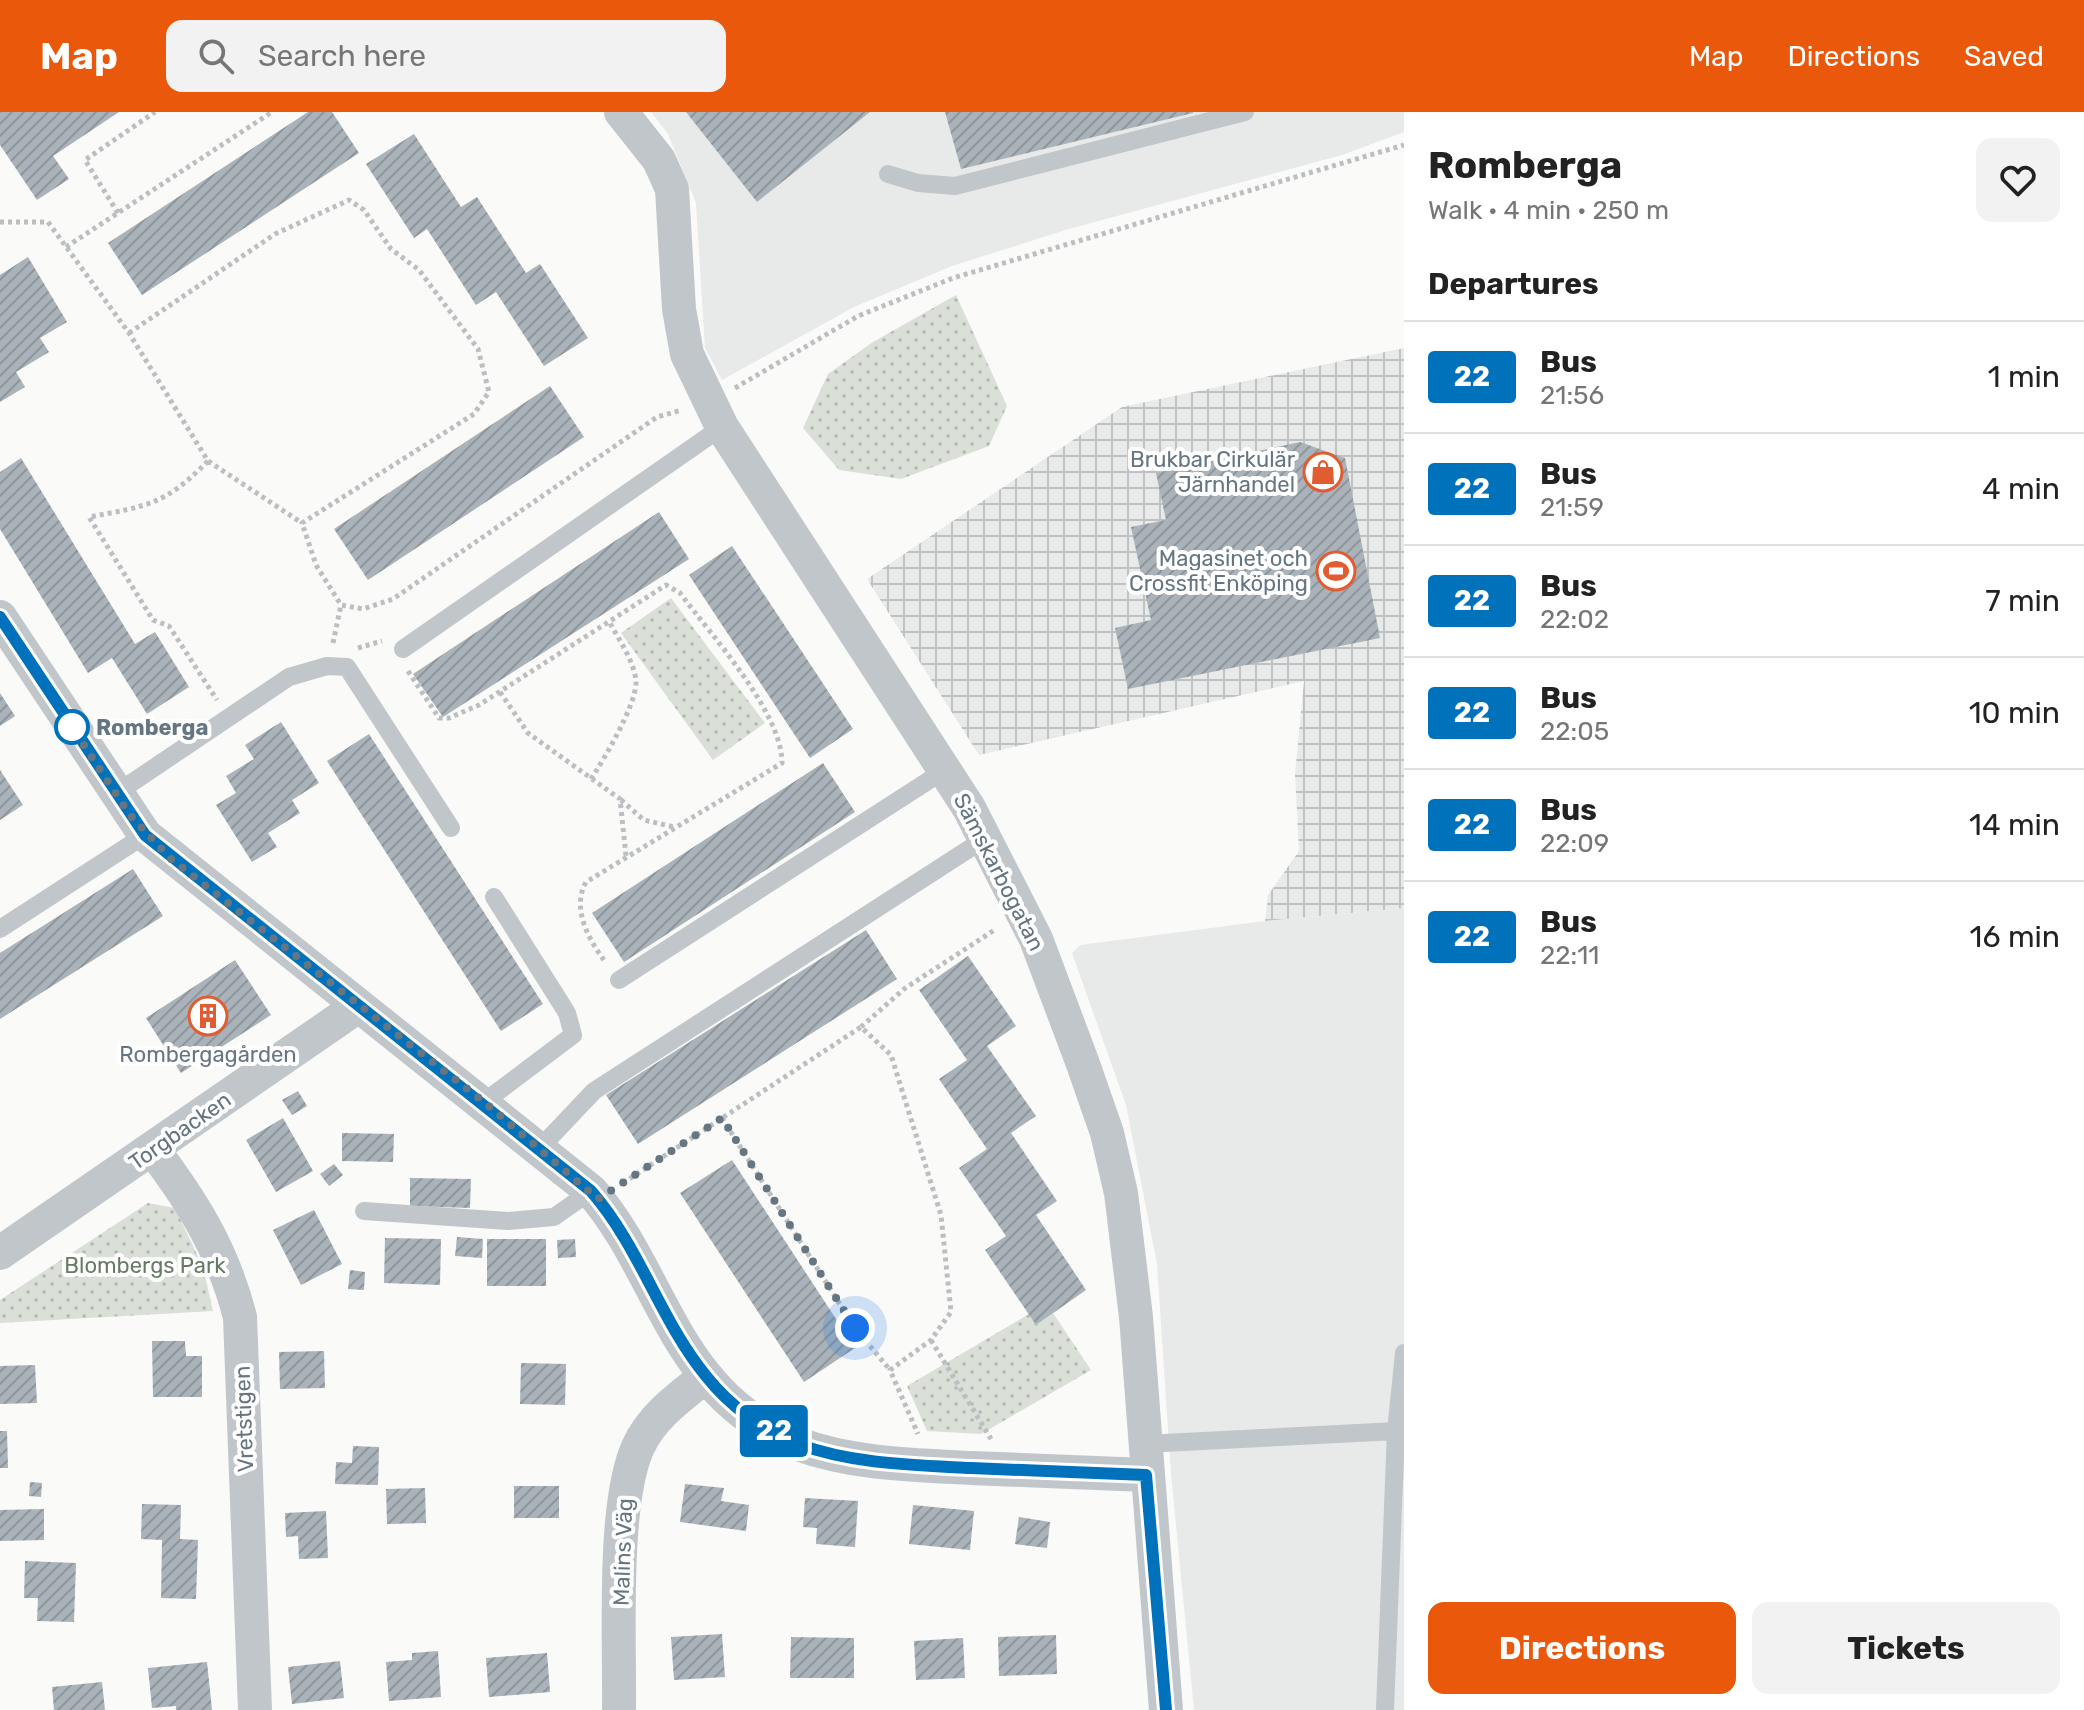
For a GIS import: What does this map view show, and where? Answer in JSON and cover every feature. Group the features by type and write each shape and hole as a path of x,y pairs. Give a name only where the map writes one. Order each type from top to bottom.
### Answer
{"street":[{"name":"Sämskarbogatan","path":"621,112 659,160 672,189 679,309 684,339 687,354 716,415 986,838 1022,912 1083,1064 1121,1193 1136,1317 1166,1710"},
{"path":"0,617 145,835 357,1007 484,1102 595,1195 638,1255 675,1329 706,1376 741,1412 795,1443 834,1455 932,1466 1009,1469 1145,1459"},
{"name":"Torgbacken","path":"0,1253 154,1151 357,1007"},
{"name":"Vretstigen","path":"154,1151 191,1200 228,1271 240,1317 255,1710"},
{"name":"Malins Väg","path":"619,1710 625,1490 638,1445 664,1409 706,1376"}],"lane":[{"path":"888,174 918,183 955,186 1245,112"},
{"path":"403,649 716,415"},
{"path":"115,794 289,677 335,666 347,667 451,828"},
{"path":"619,980 945,770"},
{"path":"0,929 145,835"},
{"path":"540,1148 594,1091 986,838"},
{"path":"484,1102 573,1035 567,1013 494,897"},
{"path":"364,1211 508,1221 554,1217 595,1195"},
{"path":"1385,1710 1396,1431 1404,1353"},
{"path":"1145,1459 1396,1431"}],"path":[{"path":"118,213 85,160 155,112"},
{"path":"66,247 272,112"},
{"path":"341,605 363,609 393,599 657,417 716,415 858,316 953,278 1404,145"},
{"path":"129,333 275,234 349,200 364,210 391,249 419,270 478,349 489,392 474,414 302,523"},
{"path":"0,222 48,222 129,333 208,461 302,523 316,565 341,605 335,666"},
{"path":"208,461 182,488 152,505 89,517 145,609 153,620 169,626 228,717"},
{"path":"335,666 362,645 381,641 403,649 406,669 439,718 449,718 500,692 666,585 673,586 764,707 779,734 782,763 586,882 578,896 584,925 597,951 619,980"},
{"path":"591,779 606,755 636,683 629,658 610,623"},
{"path":"500,692 528,733 644,820 675,827"},
{"path":"620,799 626,856"},
{"path":"595,1195 722,1118 861,1027 904,989 1022,912"},
{"path":"861,1027 891,1055 941,1215 951,1312 931,1340 890,1370"},
{"path":"722,1118 855,1328 890,1370 932,1466"},
{"path":"931,1340 1009,1469"}],"shaded area":[{"path":"651,112 1404,112 1404,132 1342,155 1069,229 952,266 854,307 722,380 705,348 696,203 668,134"},
{"path":"1404,348 1404,908 1265,921 1268,895 1299,851 1295,774 1304,681 979,755 867,579 1122,407"},
{"path":"1404,908 1404,1710 1194,1710 1171,1474 1157,1264 1126,1105 1072,953 1080,945 1265,921"}],"green space":[{"path":"956,295 1007,406 989,446 901,479 839,470 803,428 828,374 873,342"},
{"path":"671,598 765,723 713,760 621,633"},
{"name":"Blombergs Park","path":"148,1203 175,1208 203,1267 213,1311 0,1323 0,1300"},
{"path":"1053,1313 1091,1370 981,1434 927,1431 907,1386 1029,1314 1036,1325"}],"building":[{"path":"0,112 119,112 53,156 69,179 37,200 0,145"},
{"path":"308,112 332,112 359,153 142,295 108,243"},
{"path":"686,112 870,112 757,202"},
{"path":"945,112 1193,112 1193,113 961,169"},
{"path":"414,134 461,207 477,197 526,273 540,264 588,338 544,366 496,292 476,305 427,229 414,238 366,164"},
{"path":"28,257 67,322 40,338 49,352 16,372 25,387 0,402 0,275"},
{"path":"550,386 584,437 368,580 334,529"},
{"path":"1300,442 1345,458 1380,638 1128,689 1115,628 1151,620 1131,527 1166,520 1156,473"},
{"path":"21,458 135,644 155,632 189,687 147,714 112,658 88,673 0,529 0,472"},
{"path":"659,512 689,559 443,717 413,674"},
{"path":"732,546 853,729 810,758 689,575"},
{"path":"0,693 15,716 0,726"},
{"path":"281,722 319,783 292,800 300,813 268,833 277,847 252,862 216,805 236,793 226,776 254,759 245,745"},
{"path":"369,734 543,1004 501,1031 327,761"},
{"path":"823,763 855,812 624,962 592,913"},
{"path":"0,770 23,805 0,820"},
{"path":"133,869 163,916 0,1019 0,953"},
{"path":"866,930 897,979 638,1144 606,1095"},
{"path":"968,956 1016,1026 987,1046 1036,1116 1011,1133 1057,1201 1036,1215 1086,1290 1036,1325 985,1250 1006,1236 959,1168 987,1149 939,1079 967,1060 919,990"},
{"name":"Rombergagården","path":"235,960 271,1015 181,1073 146,1018"},
{"path":"298,1091 307,1106 292,1115 282,1100"},
{"path":"283,1118 313,1171 276,1192 246,1140"},
{"path":"342,1133 394,1134 393,1162 342,1161"},
{"path":"732,1160 855,1348 804,1382 680,1193"},
{"path":"334,1164 343,1175 329,1186 320,1174"},
{"path":"410,1178 471,1179 470,1208 410,1206"},
{"path":"314,1210 342,1264 301,1285 273,1230"},
{"path":"457,1237 483,1239 482,1258 455,1256"},
{"path":"385,1238 441,1239 440,1285 384,1283"},
{"path":"487,1239 546,1239 546,1286 487,1286"},
{"path":"575,1239 576,1257 558,1258 557,1240"},
{"path":"350,1270 365,1272 364,1290 348,1289"},
{"path":"152,1341 185,1341 186,1356 202,1356 202,1397 153,1397"},
{"path":"324,1351 325,1388 280,1389 279,1352"},
{"path":"521,1363 566,1364 565,1405 520,1404"},
{"path":"35,1365 37,1403 0,1404 0,1366"},
{"path":"0,1431 7,1431 8,1468 0,1468"},
{"path":"353,1446 379,1447 378,1485 335,1484 336,1462 352,1463"},
{"path":"30,1482 42,1483 41,1497 29,1496"},
{"path":"685,1484 724,1488 721,1501 749,1505 746,1531 680,1522"},
{"path":"514,1486 559,1486 559,1518 514,1518"},
{"path":"425,1488 426,1523 387,1524 386,1489"},
{"path":"805,1498 858,1501 855,1547 816,1544 817,1528 803,1527"},
{"path":"142,1504 181,1505 180,1539 198,1540 196,1599 161,1598 162,1540 141,1539"},
{"path":"913,1505 974,1511 970,1550 909,1544"},
{"path":"44,1509 44,1540 0,1541 0,1510"},
{"path":"326,1511 328,1558 299,1559 298,1536 286,1537 285,1513"},
{"path":"1019,1517 1050,1522 1047,1548 1015,1544"},
{"path":"25,1561 76,1563 74,1622 37,1621 38,1598 24,1598"},
{"path":"722,1634 725,1677 674,1680 671,1637"},
{"path":"1056,1635 1057,1674 999,1676 998,1637"},
{"path":"791,1637 854,1638 854,1678 790,1678"},
{"path":"963,1638 965,1678 916,1680 914,1641"},
{"path":"438,1651 441,1697 389,1701 386,1662 412,1660 412,1653"},
{"path":"547,1653 550,1692 489,1697 486,1658"},
{"path":"340,1661 344,1698 292,1704 288,1667"},
{"path":"207,1662 212,1710 176,1710 176,1706 152,1708 148,1668"},
{"path":"102,1682 105,1710 54,1710 52,1687"}],"bus line":[{"name":"22","path":"0,617 145,835 357,1007 484,1102 591,1191 638,1255 675,1329 706,1376 741,1412 795,1443 834,1455 932,1466 1146,1475 1166,1710"}],"place":[{"name":"Brukbar Cirkulär Järnhandel","path":"1323,472"},
{"name":"Magasinet och Crossfit Enköping","path":"1336,571"},
{"name":"Romberga","path":"72,727"},
{"name":"Rombergagården","path":"208,1016"}],"route":[{"path":"72,727 66,718 130,815 145,835 170,858 357,1007 484,1102 598,1199 722,1118 855,1328"}]}
